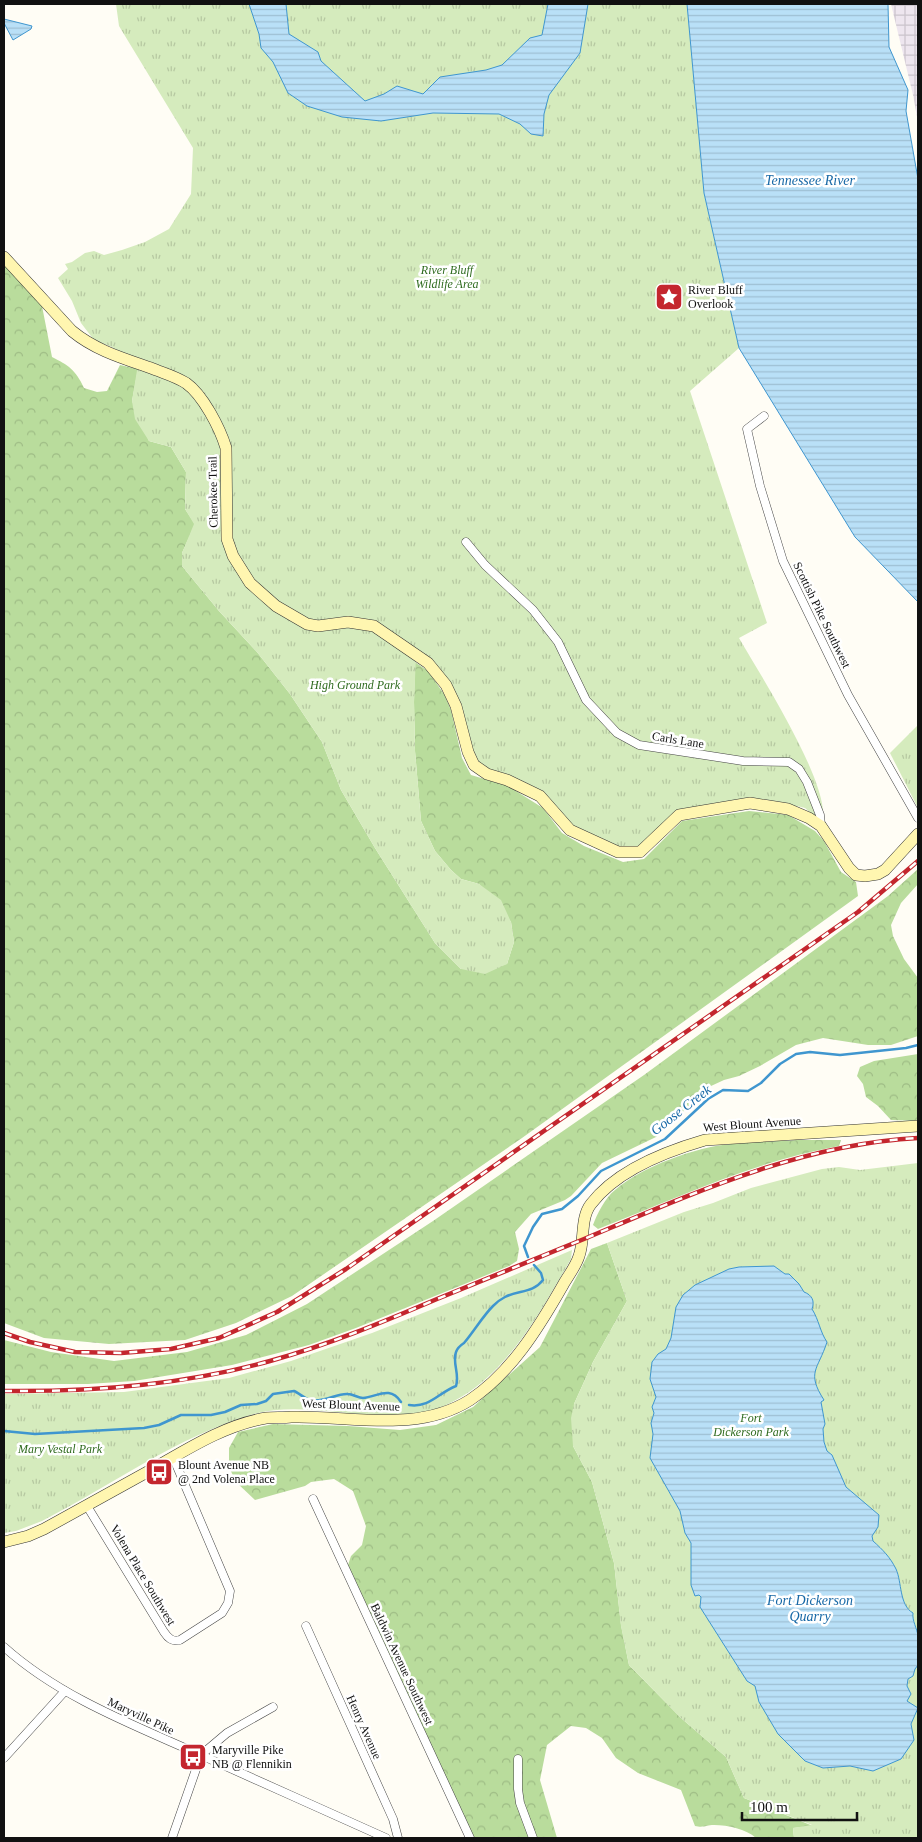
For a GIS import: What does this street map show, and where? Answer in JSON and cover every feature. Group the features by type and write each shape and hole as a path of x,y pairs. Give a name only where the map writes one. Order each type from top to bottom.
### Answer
{"street":[{"name":"Cherokee Trail","path":"4,257 83,341 100,350 179,379 193,390 222,434 226,448 228,539 233,556 250,584 276,606 307,624 318,626 348,622 374,626 428,663 446,685 456,706 468,752 474,764 487,774 507,780 540,796 570,830 618,852 640,852 679,815 750,803 788,809 821,826 849,868 856,874 865,876 878,874 884,870 918,834"},
{"name":"Scottish Pike Southwest","path":"764,416 747,429 760,486 784,561 848,695 918,818"},
{"name":"Carls Lane","path":"466,542 485,565 533,610 553,635 586,700 617,733 639,745 743,761 789,762 799,769 807,782 820,815 821,826"},
{"name":"West Blount Avenue","path":"4,1542 28,1536 44,1529 227,1429 266,1418 317,1416 361,1420 407,1421 441,1413 469,1400 505,1370 548,1312 580,1256 583,1229 590,1206 610,1184 682,1146 705,1140 918,1126"},
{"name":"Volena Place Southwest","path":"87,1506 164,1632 174,1641 180,1640 222,1613 228,1603 230,1591 173,1457"},
{"name":"Baldwin Avenue Southwest","path":"313,1499 470,1838"},
{"name":"Henry Avenue","path":"306,1626 393,1819 398,1838"},
{"name":"Maryville Pike","path":"4,1647 18,1659 65,1691 130,1724 386,1838"},
{"path":"4,1758 65,1691"},
{"path":"172,1838 201,1755 227,1733 273,1707"},
{"path":"518,1759 520,1803 533,1838"}],"shaded area":[{"path":"891,4 918,4 918,122 913,95"}],"green space":[{"name":"River Bluff Wildlife Area","path":"116,4 687,4 704,193 739,348 690,391 767,623 739,638 804,754 815,779 823,818 814,816 805,808 797,806 788,809 761,805 679,815 640,852 626,853 570,830 553,810 474,765 456,706 416,656 414,702 415,751 421,821 435,851 451,870 461,879 479,884 501,900 511,922 514,942 507,964 485,974 461,969 435,943 341,790 322,742 290,694 257,652 219,611 182,566 182,553 194,524 185,509 186,472 171,447 149,441 135,419 132,401 138,364 112,347 94,340 81,323 72,301 58,278 68,269 65,264 72,262 85,253 94,251 104,255 122,250 145,242 169,229 191,194 193,148 119,26"},
{"path":"4,263 42,306 52,357 71,369 84,388 97,392 107,391 120,365 138,369 132,401 149,441 171,447 186,472 185,509 195,524 182,553 182,566 219,611 257,652 290,694 322,742 341,790 375,848 435,943 461,969 507,964 514,942 511,922 479,884 461,879 451,870 435,851 421,821 415,751 415,662 428,671 444,694 451,710 462,758 471,775 508,786 543,808 562,833 584,846 623,862 644,859 682,821 749,811 788,815 815,831 824,841 841,872 856,882 858,896 522,1138 292,1296 236,1323 185,1340 109,1344 44,1338 4,1323"},
{"path":"918,725 918,808 890,753"},
{"path":"918,869 918,884 901,903 891,925 893,936 904,959 918,978 918,1036 891,1045 868,1045 823,1038 796,1045 760,1066 711,1086 656,1137 602,1163 571,1196 531,1214 515,1232 519,1249 517,1261 509,1266 356,1328 309,1345 232,1365 134,1381 88,1384 4,1384 4,1340 51,1352 114,1361 187,1352 246,1335 307,1304 433,1221 644,1075 888,896"},
{"path":"918,1054 918,1121 891,1120 878,1106 866,1097 863,1084 857,1076 860,1067 874,1061"},
{"path":"841,1140 839,1146 777,1161 747,1171 598,1229 593,1225 602,1206 615,1190 640,1173 670,1159 717,1146 747,1142"},
{"name":"Fort Dickerson Park","path":"918,1163 918,1838 794,1838 793,1828 812,1825 744,1798 726,1757 681,1718 629,1665 621,1626 614,1563 592,1482 573,1446 571,1418 574,1404 593,1362 627,1301 607,1243 751,1188 822,1169 839,1167 860,1170"},
{"path":"607,1243 627,1301 593,1362 574,1404 573,1446 592,1482 614,1563 621,1625 629,1665 681,1718 726,1757 744,1798 813,1826 793,1828 794,1838 756,1838 747,1832 731,1827 714,1825 695,1826 681,1790 638,1773 616,1758 602,1738 586,1728 571,1726 547,1745 540,1780 557,1838 474,1838 348,1565 351,1556 362,1545 366,1526 353,1491 334,1479 311,1482 305,1486 255,1500 236,1482 229,1467 229,1448 238,1432 273,1424 348,1426 400,1430 436,1425 473,1407 540,1347 591,1249"},
{"name":"Mary Vestal Park","path":"572,1250 571,1259 540,1312 522,1338 503,1362 481,1383 457,1400 429,1412 397,1417 298,1409 254,1414 226,1423 172,1448 42,1521 16,1531 4,1533 4,1394 124,1392 229,1378 291,1361 372,1333 461,1298"}],"water":[{"path":"249,4 286,4 289,34 318,52 321,61 365,101 384,94 397,86 423,94 440,77 486,70 502,65 530,38 542,35 548,4 588,4 580,53 549,95 544,114 543,136 531,134 520,124 499,114 433,113 381,121 342,117 307,106 288,93 273,62 261,48 259,34"},
{"name":"Tennessee River","path":"687,4 888,4 889,47 908,90 906,111 918,179 918,602 855,537 739,348 704,193"},
{"path":"4,19 32,26 31,29 13,40 4,23"},
{"name":"Fort Dickerson Quarry","path":"774,1266 785,1274 789,1274 812,1299 812,1309 827,1342 815,1371 816,1383 824,1400 821,1402 825,1424 823,1429 824,1442 846,1487 879,1515 878,1527 872,1536 873,1541 886,1554 896,1569 903,1599 905,1605 913,1613 917,1633 918,1665 913,1676 908,1679 907,1686 911,1694 907,1701 918,1708 911,1724 914,1740 901,1759 873,1771 850,1766 823,1768 805,1761 778,1734 759,1702 755,1686 747,1681 700,1607 701,1597 699,1595 695,1596 691,1585 691,1543 685,1533 680,1511 650,1458 653,1434 651,1423 654,1413 652,1407 656,1397 650,1379 652,1362 658,1354 666,1349 671,1338 676,1307 683,1295 695,1285 729,1269"}],"waterway":[{"name":"Goose Creek","path":"528,1257 524,1246 542,1214 562,1209 578,1196 601,1171 665,1139 708,1099 723,1090 748,1091 761,1083 780,1064 796,1054 810,1052 840,1055 918,1045"},
{"path":"409,1405 428,1402 456,1386 455,1356 457,1350 497,1302 510,1295 535,1287 543,1280 541,1273 534,1265"},
{"path":"4,1431 35,1434 144,1428 159,1425 181,1415 211,1415 225,1412 241,1405 257,1404 266,1401 273,1394 294,1391 315,1401 344,1394 363,1398 388,1393 397,1397 401,1402"}],"railway":[{"path":"4,1333 30,1342 75,1352 121,1353 171,1349 219,1338 277,1312 346,1269 858,912 918,861"},
{"path":"4,1391 71,1390 138,1385 205,1376 270,1361 313,1348 376,1325 665,1205 747,1174 832,1150 874,1142 918,1138"}],"place":[{"name":"River Bluff Overlook","path":"669,297"},
{"name":"Blount Avenue NB @ 2nd Volena Place","path":"159,1472"},
{"name":"Maryville Pike NB @ Flennikin","path":"193,1757"}],"park label":[{"name":"High Ground Park","path":"355,685"}]}
